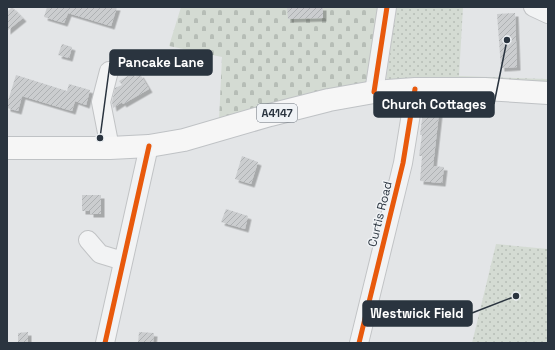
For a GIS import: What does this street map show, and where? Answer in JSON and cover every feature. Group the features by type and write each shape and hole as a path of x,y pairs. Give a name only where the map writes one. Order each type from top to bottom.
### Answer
{"main road":[{"name":"A4147","path":"7,148 110,148 149,146 184,140 270,115 329,100 374,92 415,89 485,89 548,93"}],"street":[{"path":"374,92 387,7"},
{"path":"533,7 548,14"},
{"path":"109,71 101,102 110,148"},
{"name":"Curtis Road","path":"359,343 403,163 415,89"},
{"path":"105,343 149,146"},
{"path":"88,240 100,254 123,262"}],"green space":[{"path":"181,7 384,7 372,86 219,120 222,57 169,46"},
{"path":"396,7 463,7 459,76 547,79 548,61 548,84 386,81"},
{"path":"496,244 548,249 548,343 472,343"}],"building":[{"path":"12,7 23,18 7,31 7,12"},
{"path":"47,7 117,7 111,26 68,13 64,23 44,17"},
{"path":"287,7 323,7 323,18 288,19"},
{"path":"515,13 517,67 501,68 497,14"},
{"path":"62,44 72,47 69,58 58,55"},
{"path":"133,73 135,77 140,74 149,89 113,108 112,102 115,88 122,85 119,81"},
{"path":"16,75 67,91 69,84 90,90 86,105 75,101 72,111 22,96 18,111 7,108"},
{"path":"423,111 439,113 433,166 444,167 442,183 420,181 422,156 419,156"},
{"path":"242,156 258,162 251,184 235,179"},
{"path":"82,195 101,195 101,214 90,214 90,211 82,211"},
{"path":"226,209 248,216 245,229 221,222"},
{"path":"28,332 28,343 18,343 18,333"},
{"path":"139,332 154,333 153,343 138,343"}],"cycle path":[{"path":"374,92 387,7"},
{"path":"359,343 403,163 415,89"},
{"path":"105,343 149,146"}],"place":[{"name":"Church Cottages","path":"507,40"},
{"name":"Pancake Lane","path":"100,138"},
{"name":"Westwick Field","path":"516,296"}]}
